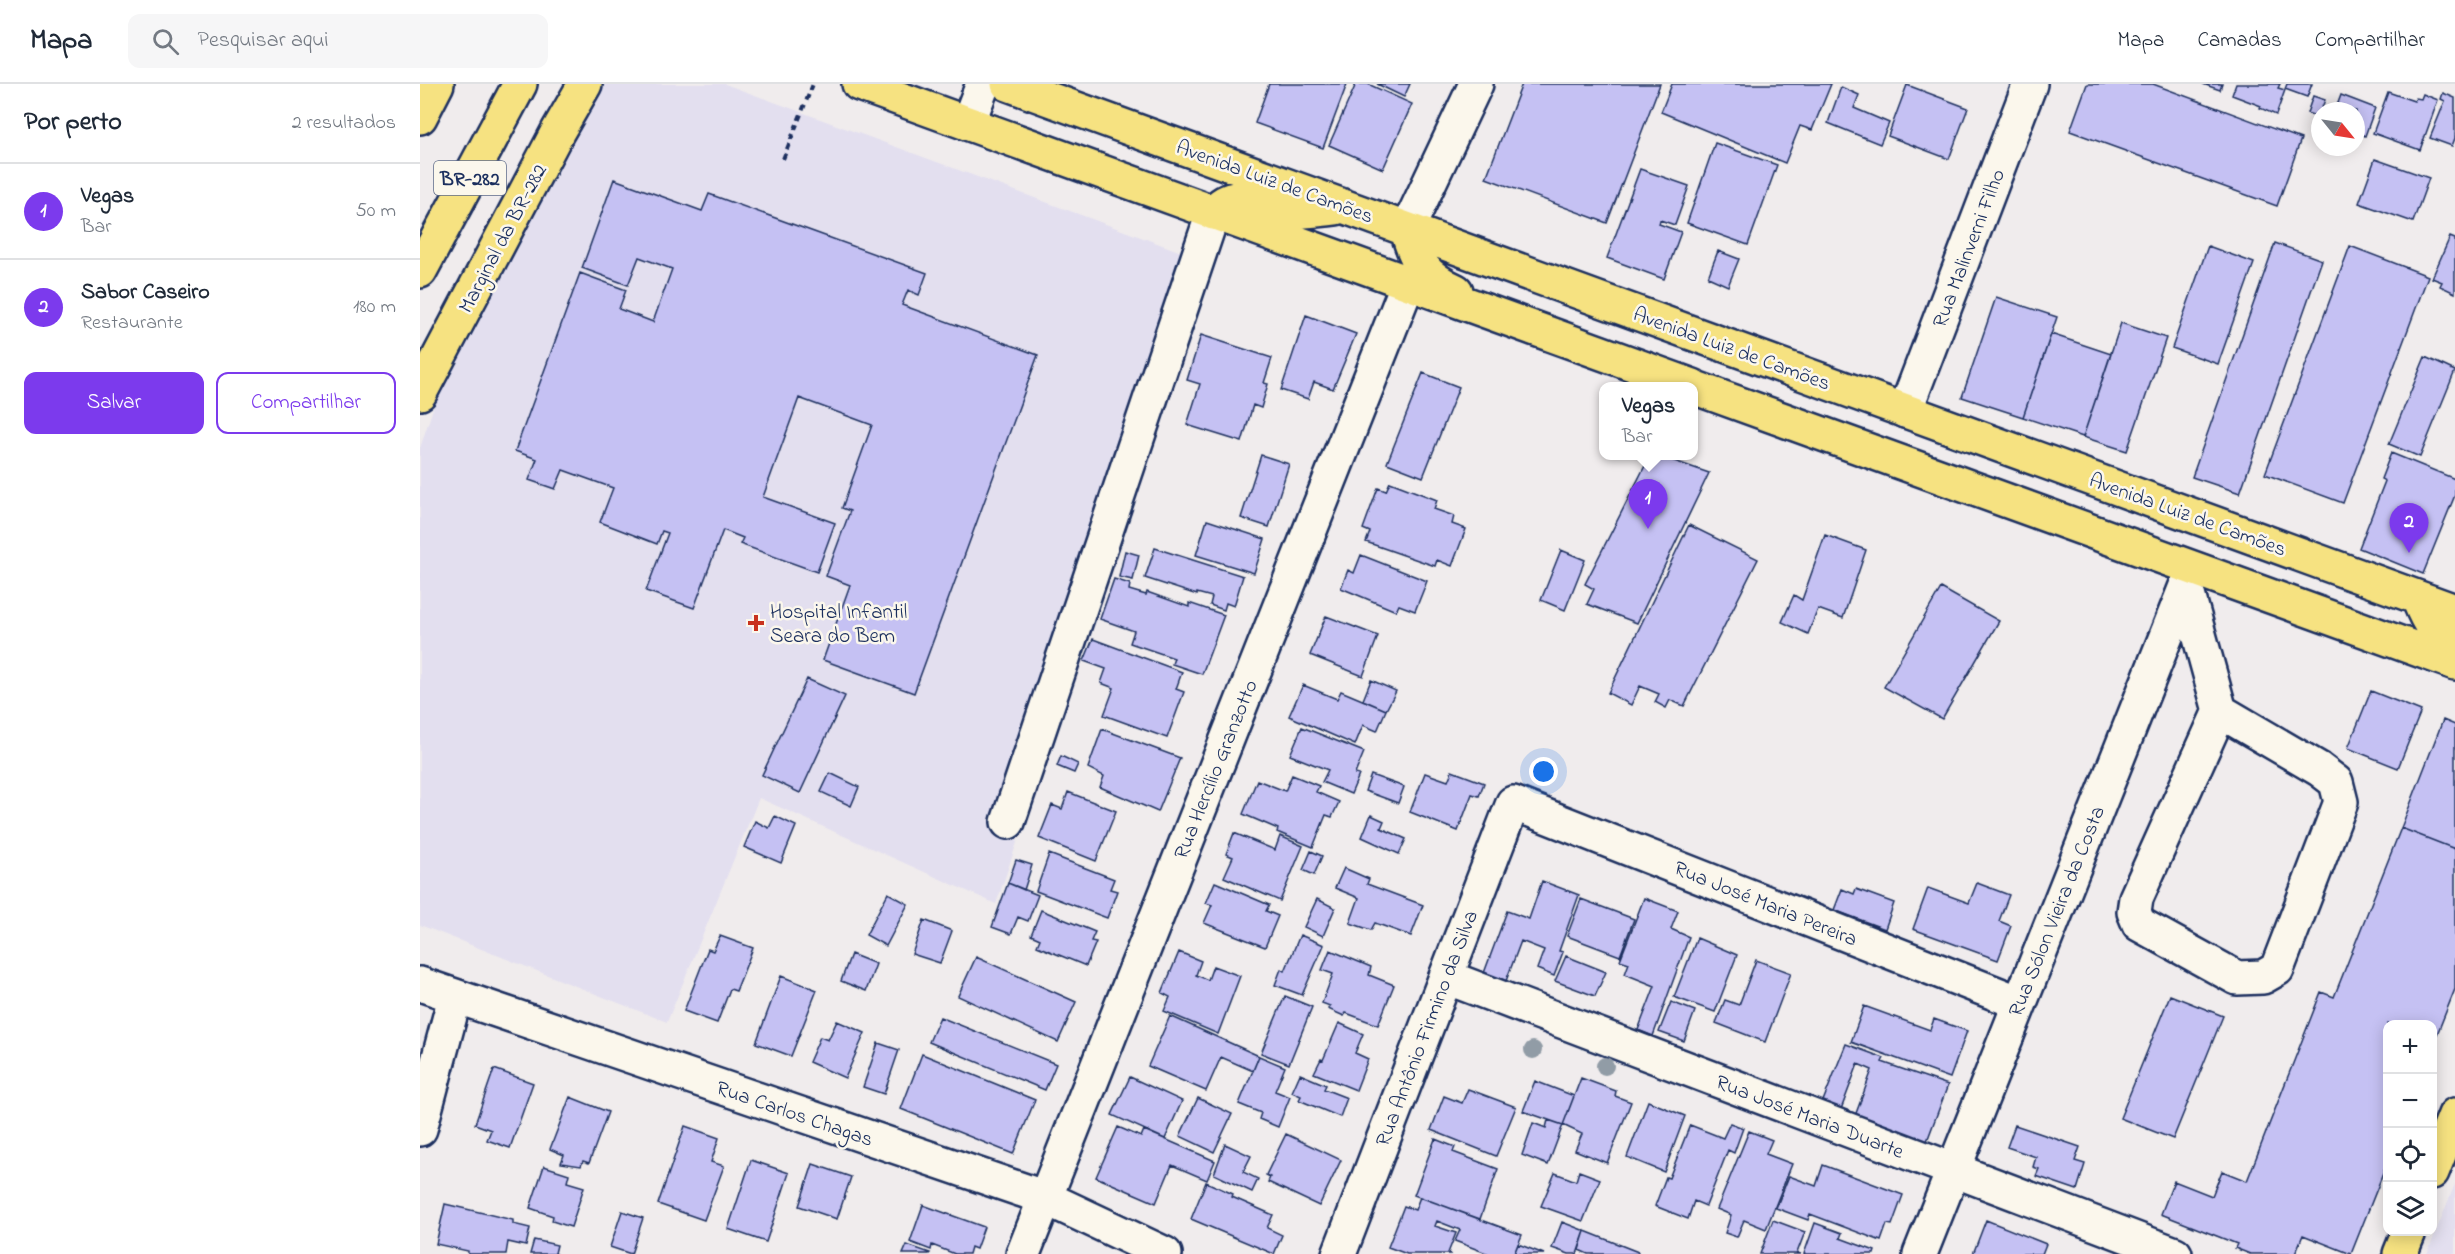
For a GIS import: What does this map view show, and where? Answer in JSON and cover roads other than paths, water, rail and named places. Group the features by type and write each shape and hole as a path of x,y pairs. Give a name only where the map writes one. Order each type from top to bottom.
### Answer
{"main road":[{"path":"420,117 437,84"},
{"name":"BR-282","path":"420,271 520,84"},
{"name":"Marginal da BR-282","path":"420,393 585,84"},
{"path":"859,84 1680,382"},
{"name":"Avenida Luiz de Camões","path":"1008,84 2455,611"},
{"path":"1213,213 1220,204 1230,199 1243,199 1285,212 1346,207"},
{"path":"1407,230 1415,257 1429,274 1453,290 1553,326 1653,372"},
{"path":"1698,389 2190,578 2455,663"},
{"path":"2418,598 2428,624 2446,637 2455,640"},
{"path":"2437,1162 2455,1115"},
{"path":"2400,1254 2407,1236"}],"street":[{"path":"968,123 983,84"},
{"path":"1407,230 1476,84"},
{"name":"Rua Malinverni Filho","path":"1905,411 2030,84"},
{"path":"1008,822 1213,213"},
{"name":"Rua Hercílio Granzotto","path":"1023,1254 1408,283"},
{"path":"2190,578 2220,711 2136,898 2134,912 2139,924 2237,978 2263,977 2277,969 2340,802 2336,782 2319,769 2220,711"},
{"name":"Rua Sólon Vieira da Costa","path":"1920,1254 2190,578"},
{"name":"Rua José Maria Pereira","path":"1513,803 2020,1003"},
{"name":"Rua Antônio Firmino da Silva","path":"1339,1254 1513,803"},
{"name":"Rua José Maria Duarte","path":"1446,977 2175,1254"},
{"name":"Rua Carlos Chagas","path":"420,984 1046,1198 1165,1254"},
{"path":"420,1129 454,997"}],"place":[{"name":"Vegas","path":"1648,529"},
{"name":"Sabor Caseiro","path":"2409,553"},
{"name":"Hospital Infantil Seara do Bem","path":"756,623"}]}
